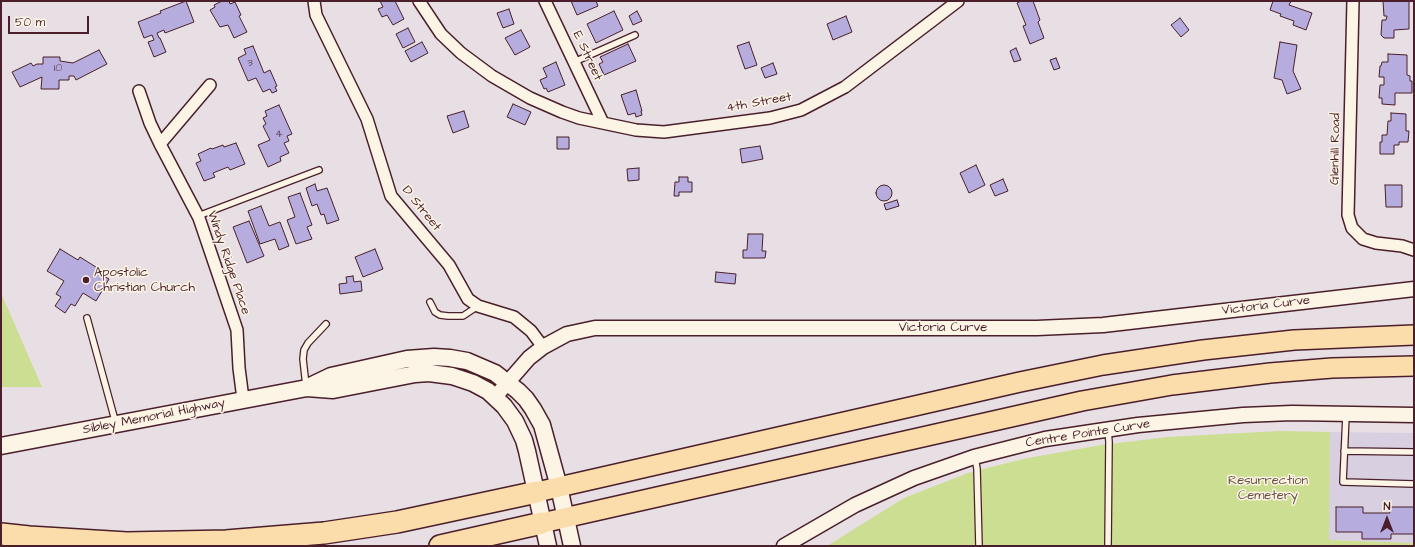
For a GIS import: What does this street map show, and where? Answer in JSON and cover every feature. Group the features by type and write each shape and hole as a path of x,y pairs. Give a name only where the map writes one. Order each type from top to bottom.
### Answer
{"highway":[{"path":"1,534 128,543 212,541 324,532 397,522 560,488 1020,382 1102,365 1203,350 1294,340 1414,335"},
{"path":"440,546 1082,400 1172,385 1270,373 1332,368 1414,366"}],"main road":[{"path":"306,388 331,376 407,359 434,357 450,358 475,363 496,373 509,383 526,400 542,425 560,488 572,546"},
{"path":"306,388 334,390 414,374 441,374 452,376 468,380 481,387 495,397 510,413 524,440 548,546"},
{"name":"Sibley Memorial Highway","path":"1,446 306,388"}],"street":[{"name":"D Street","path":"314,1 316,15 366,119 391,196 449,266 468,298 478,306 514,317 531,331 543,347"},
{"name":"4th Street","path":"419,1 441,34 461,53 492,76 530,98 579,118 636,130 664,132 770,118 800,110 845,87 958,1"},
{"name":"E Street","path":"545,1 603,123"},
{"name":"Glenhill Road","path":"1353,1 1348,215 1352,228 1363,239 1376,243 1402,246 1414,250"},
{"path":"160,144 210,85"},
{"name":"Windy Ridge Place","path":"139,91 150,123 198,216 237,330 239,368 243,400"},
{"name":"Victoria Curve","path":"495,397 509,383 529,358 543,347 567,334 595,328 1037,328 1103,325 1414,289"},
{"name":"Centre Pointe Curve","path":"784,546 835,515 872,496 914,478 974,457 1031,442 1108,429 1173,421 1243,415 1414,415"}],"lane":[{"path":"574,62 635,35"},
{"path":"198,216 319,170"},
{"path":"430,302 435,312 440,315 448,316 463,316 478,306"},
{"path":"87,318 116,424"},
{"path":"306,388 303,359 304,350 308,343 326,324"},
{"path":"1346,415 1344,482 1414,484"},
{"path":"1108,429 1108,546"},
{"path":"1344,451 1414,452"},
{"path":"974,457 977,469 979,546"}],"shaded area":[{"path":"1330,432 1414,433 1414,543 1328,540"}],"green space":[{"path":"1,293 42,387 1,387"},
{"name":"Resurrection Cemetery","path":"1279,431 1330,432 1329,540 1414,543 1414,546 827,546 904,498 968,473 1003,464 1101,445 1168,437"}],"building":[{"path":"186,1 194,22 165,33 164,30 157,33 166,52 154,57 148,42 154,40 152,35 144,38 138,22 161,13 160,11"},
{"path":"222,1 229,1 230,4 235,2 241,15 239,16 247,32 234,38 228,25 220,27 210,10 215,7 214,5"},
{"path":"380,1 395,1 404,19 393,25 387,15 382,17 378,9 383,7"},
{"path":"571,1 596,1 598,6 577,15"},
{"path":"1021,1 1033,1 1040,20 1038,22 1044,38 1030,44 1023,26 1026,25 1017,3"},
{"path":"1273,1 1291,1 1289,5 1312,13 1306,30 1293,25 1294,21 1280,16 1281,14 1270,10"},
{"path":"1383,1 1409,1 1409,29 1394,30 1394,38 1384,38 1381,35 1382,20 1386,20 1387,16 1384,16"},
{"path":"509,9 514,24 503,28 497,13"},
{"path":"614,11 623,30 596,43 587,24"},
{"path":"637,11 642,21 633,25 629,16"},
{"path":"846,16 852,32 833,40 827,24"},
{"path":"1180,18 1189,30 1181,37 1171,25"},
{"path":"408,28 415,42 403,48 396,34"},
{"path":"521,30 530,47 515,55 505,38"},
{"path":"422,42 428,53 411,62 405,51"},
{"path":"749,42 757,65 745,69 737,46"},
{"path":"1280,42 1297,45 1293,71 1301,89 1287,94 1282,80 1274,78"},
{"path":"628,44 636,61 604,75 599,64 603,62 600,57"},
{"path":"253,46 264,73 270,70 277,86 275,87 277,91 272,93 270,89 263,92 256,78 248,81 238,58 246,54 244,49"},
{"path":"1016,48 1021,60 1014,62 1010,51"},
{"path":"99,50 107,64 76,80 74,76 69,76 69,80 59,80 59,89 41,89 42,77 20,87 12,72 31,63 33,66 43,64 43,57 60,57 60,61 73,63"},
{"path":"1388,54 1407,55 1407,75 1410,76 1410,81 1412,81 1412,93 1395,93 1395,105 1382,104 1382,98 1379,98 1380,85 1384,85 1384,77 1379,77 1380,66 1382,62 1388,62"},
{"path":"1056,58 1060,68 1054,70 1050,60"},
{"path":"556,62 565,85 548,92 546,88 544,89 540,80 547,77 543,68"},
{"path":"773,63 777,74 765,78 761,68"},
{"path":"636,90 642,115 636,117 635,113 628,115 621,95"},
{"path":"513,104 531,112 525,125 507,117"},
{"path":"279,105 292,134 287,136 289,141 284,143 289,153 280,157 281,161 268,167 258,145 270,140 263,126 266,124 263,118 267,116 265,111"},
{"path":"464,111 469,127 453,133 447,116"},
{"path":"1391,113 1406,114 1406,131 1409,131 1408,142 1399,142 1399,145 1394,145 1394,154 1380,154 1380,142 1382,142 1382,135 1387,135 1388,121 1391,121"},
{"path":"557,137 569,137 569,149 557,149"},
{"path":"236,143 245,164 230,170 228,167 213,173 215,177 204,181 196,163 201,161 198,154 211,148 212,149 223,145 224,147"},
{"path":"760,146 763,159 742,163 740,149"},
{"path":"976,165 985,185 969,193 960,173"},
{"path":"639,168 639,180 628,181 627,169"},
{"path":"679,177 688,177 688,182 692,182 692,192 679,192 679,196 674,196 675,182 679,182"},
{"path":"1003,179 1008,191 995,196 990,185"},
{"path":"315,184 317,191 327,188 339,220 327,224 324,214 321,215 317,204 312,206 306,188"},
{"path":"884,185 890,187 892,193 890,199 884,201 878,199 876,193 878,187"},
{"path":"1385,185 1402,185 1402,207 1386,207"},
{"path":"300,193 312,225 307,227 312,239 296,244 287,220 295,217 288,197"},
{"path":"897,200 899,206 886,210 884,204"},
{"path":"261,206 269,226 280,222 289,246 279,250 275,239 260,244 248,211"},
{"path":"249,221 264,256 247,263 233,227"},
{"path":"748,234 763,234 762,251 766,251 765,258 743,258 743,250 747,250"},
{"name":"Apostolic Christian Church","path":"60,249 78,260 80,257 99,269 97,272 109,279 96,301 83,293 75,306 71,304 65,313 55,306 61,297 56,294 64,281 47,271"},
{"path":"375,249 383,269 363,277 355,257"},
{"path":"716,272 736,274 735,284 715,282"},
{"path":"353,276 354,282 361,281 362,291 340,294 339,284 347,283 346,277"},
{"path":"1336,507 1363,507 1363,513 1390,513 1390,507 1414,507 1414,534 1391,534 1391,539 1362,539 1362,532 1336,532"}],"place":[{"name":"Apostolic Christian Church","path":"86,280"}]}
